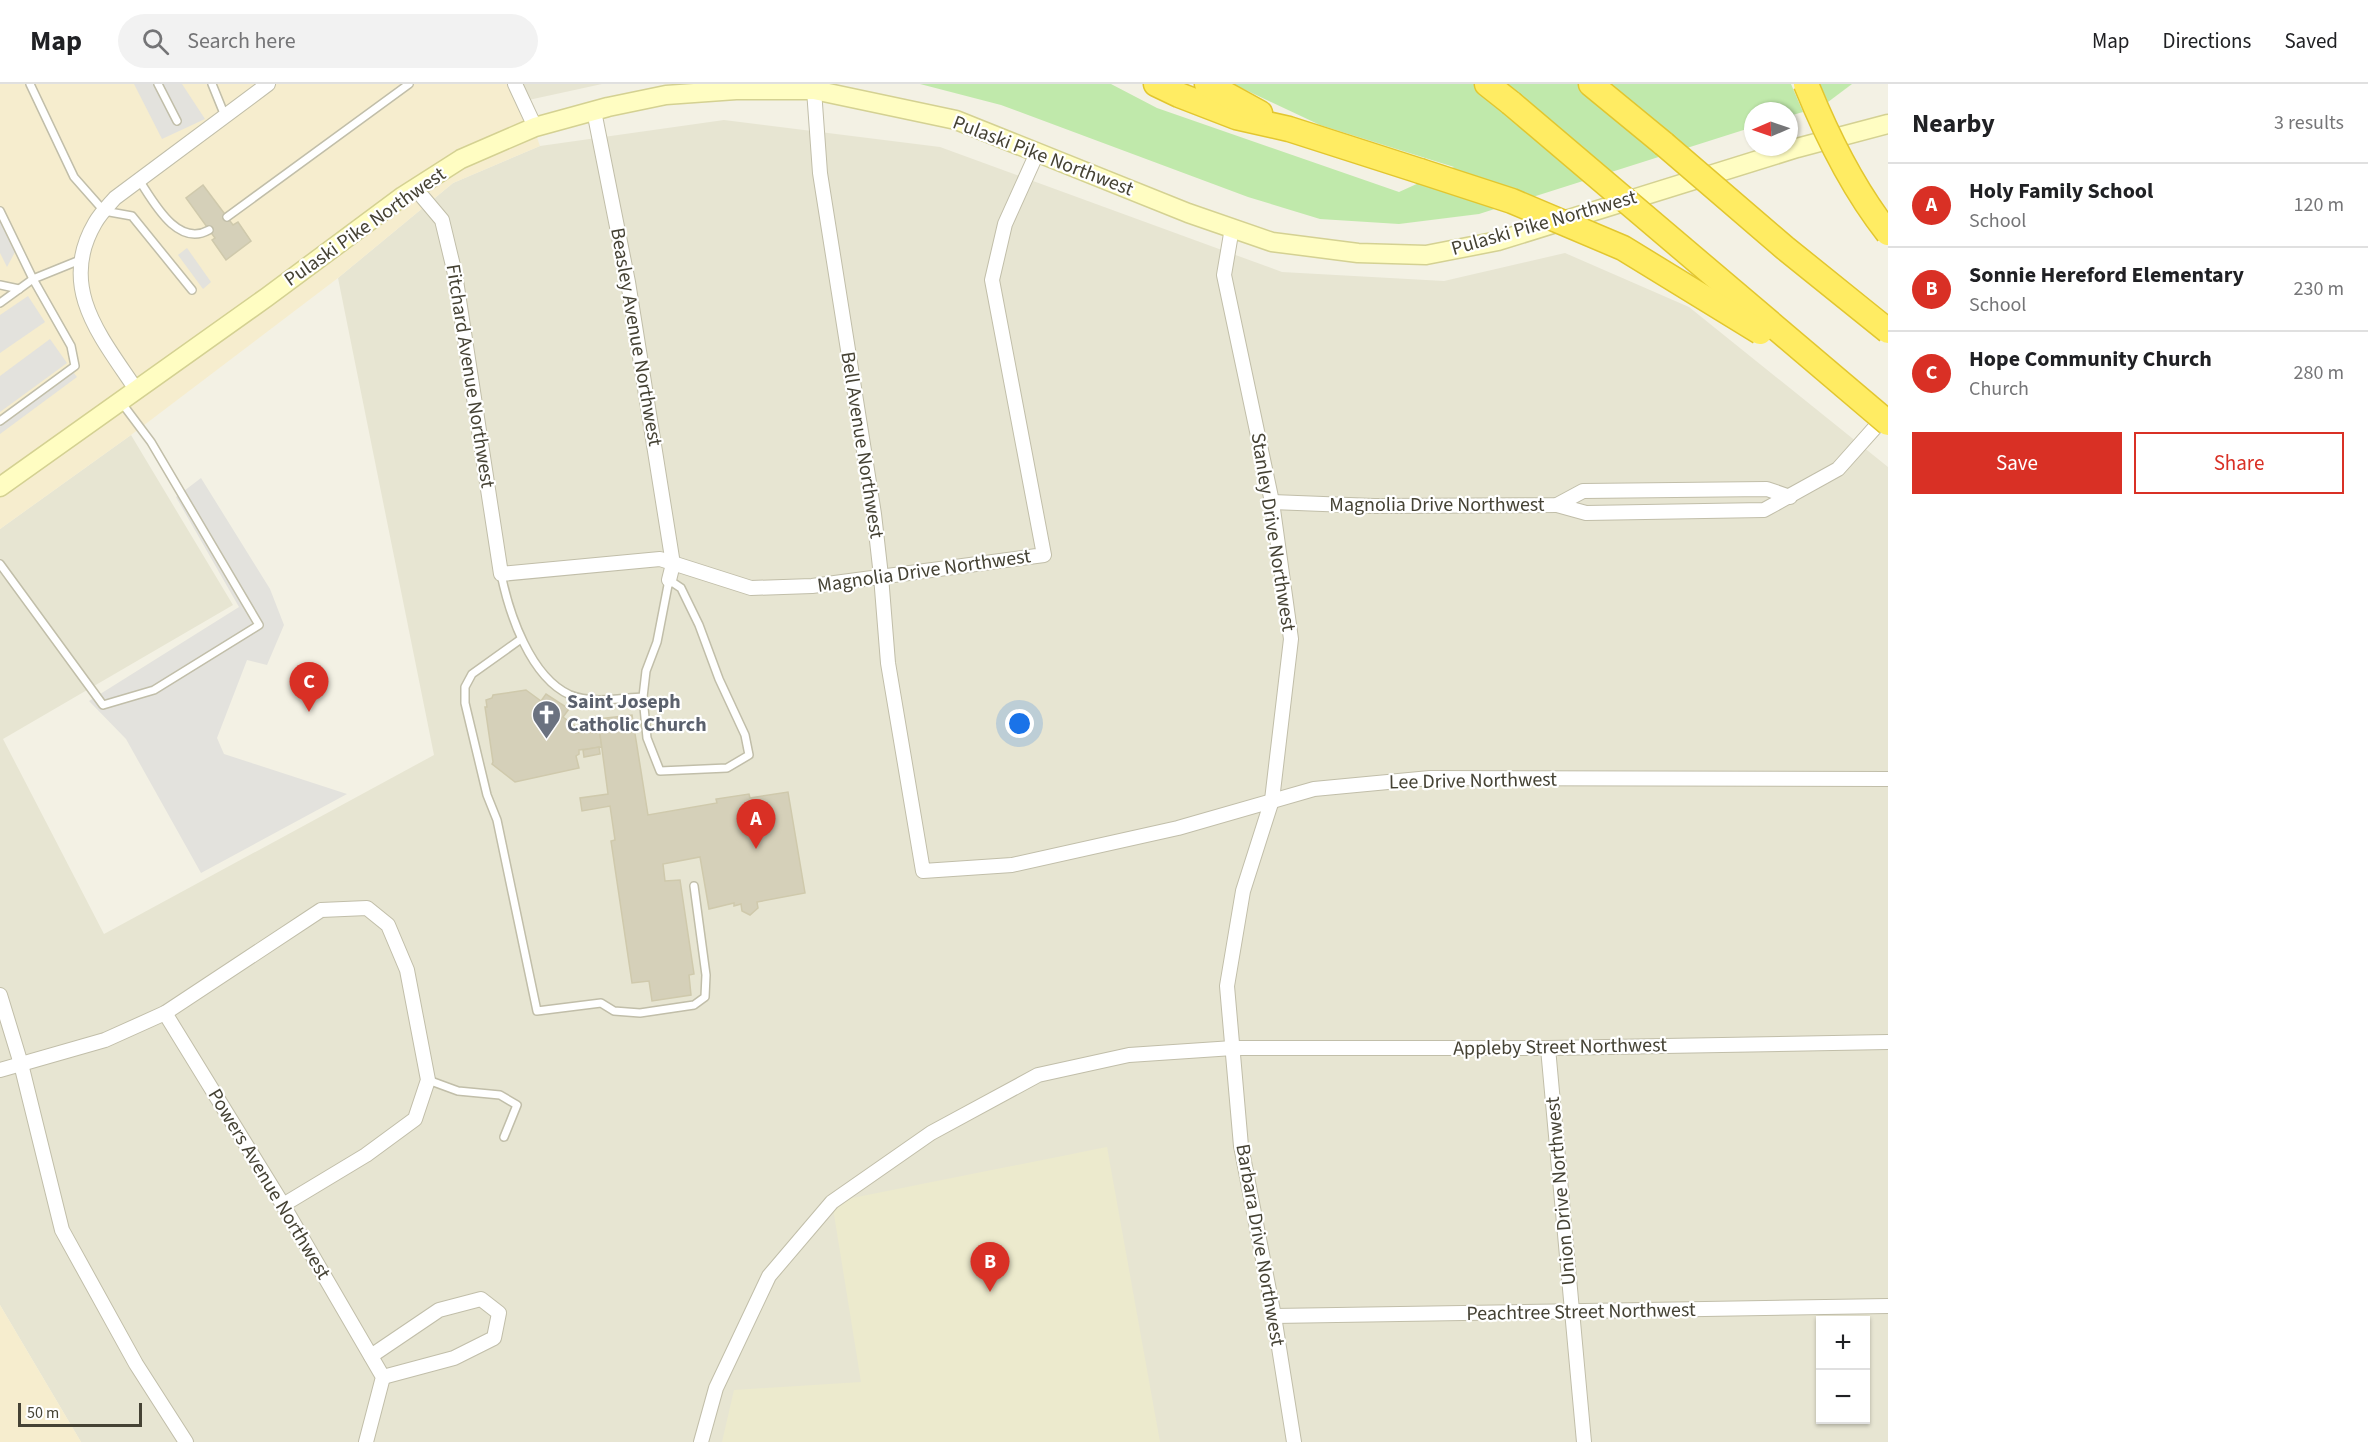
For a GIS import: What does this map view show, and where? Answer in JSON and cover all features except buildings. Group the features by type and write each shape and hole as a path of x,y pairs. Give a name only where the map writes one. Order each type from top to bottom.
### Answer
{"highway":[{"path":"1156,84 1236,117 1289,129 1512,201 1623,248 1735,315 1847,390"},
{"path":"1207,84 1289,129"},
{"path":"1486,84 1888,423"},
{"path":"1591,84 1785,248 1888,331"},
{"path":"1607,84 1664,144"},
{"path":"1806,84 1844,164 1876,218 1888,232"}],"main road":[{"name":"Pulaski Pike Northwest","path":"0,487 415,188 461,159 535,127 663,90 813,90 956,120 1188,213 1272,242 1358,253 1426,255 1498,241 1797,148 1888,124"}],"street":[{"path":"136,391 93,326 81,289 80,260 84,247 95,222 115,198 268,84"},
{"path":"515,84 535,127"},
{"name":"Bell Avenue Northwest","path":"813,90 820,173 881,576 888,663 923,871"},
{"name":"Beasley Avenue Northwest","path":"594,111 628,282 673,564"},
{"name":"Magnolia Drive Northwest","path":"501,574 660,559 751,588 812,586 1044,555 992,280 1005,224 1037,153"},
{"name":"Fitchard Avenue Northwest","path":"415,188 442,220 455,274 501,574"},
{"name":"Stanley Drive Northwest","path":"1232,228 1224,275 1272,502 1292,639 1272,801 1243,891 1227,986 1233,1048"},
{"path":"1557,505 1586,513 1764,510 1838,469 1888,413"},
{"name":"Magnolia Drive Northwest","path":"1272,502 1374,506 1557,505 1583,491 1767,489 1790,496"},
{"path":"669,580 673,564"},
{"name":"Lee Drive Northwest","path":"923,871 1012,865 1178,828 1314,789 1431,778 1888,779"},
{"path":"0,1070 105,1040 165,1013 321,910 367,908 388,925 406,970 428,1080 415,1119 366,1155 283,1205"},
{"path":"0,995 21,1064 62,1230 136,1364 186,1442"},
{"name":"Powers Avenue Northwest","path":"165,1013 283,1205 383,1377"},
{"name":"Appleby Street Northwest","path":"701,1442 716,1388 769,1275 832,1202 931,1133 1038,1075 1129,1055 1233,1048 1548,1048 1888,1042"},
{"name":"Barbara Drive Northwest","path":"1233,1048 1241,1146 1274,1316 1294,1442"},
{"name":"Union Drive Northwest","path":"1548,1048 1584,1442"},
{"path":"366,1442 383,1377 454,1358 494,1338 499,1313 481,1299 439,1310 371,1356"},
{"name":"Peachtree Street Northwest","path":"1274,1316 1572,1313 1888,1306"}],"lane":[{"path":"30,84 74,177 104,211 132,216 192,290"},
{"path":"158,84 177,121"},
{"path":"212,84 225,116"},
{"path":"227,217 409,84"},
{"path":"139,180 170,223 178,229 195,233 209,230"},
{"path":"0,211 33,279 71,346 75,366 0,421"},
{"path":"0,303 33,279 80,260"},
{"path":"0,285 19,289"},
{"path":"0,564 104,705 154,690 260,625 151,442 121,402"},
{"path":"501,574 508,606 521,639 553,682 570,694 593,700 643,697"},
{"path":"669,580 681,588 699,625 719,679 745,735 749,755 727,768 660,771 647,738 643,697 646,671 657,642 669,580"},
{"path":"521,639 472,674 465,687 465,703 487,795 497,820 537,1011 601,1003 614,1011 640,1013 694,1005 705,997 706,975 694,886"},
{"path":"428,1080 458,1091 500,1095 517,1105 504,1137"}],"shaded area":[{"path":"0,84 518,84 540,146 453,183 338,278 131,435 0,529"},
{"path":"134,84 182,84 205,119 162,139"},
{"path":"518,84 602,84 524,101"},
{"path":"724,120 940,147 1282,272 1444,281 1565,253 1689,307 1888,467 1888,1442 81,1442 0,1305 0,529 131,435 233,605 3,739 104,934 434,755 338,278 453,183 540,146"},
{"path":"0,221 15,252 7,267 0,253"},
{"path":"187,248 211,282 203,289 178,255"},
{"path":"28,296 45,322 0,353 0,315"},
{"path":"50,339 67,363 0,412 0,376"},
{"path":"73,372 77,377 0,434 0,426"},
{"path":"201,478 270,589 284,625 267,665 247,660 217,738 224,754 347,794 201,873 126,739 89,701 239,607 176,497"},
{"path":"1107,1147 1160,1442 722,1442 734,1390 861,1382 832,1202"},
{"path":"0,1305 81,1442 0,1442"}],"green space":[{"path":"920,84 1111,84 1157,108 1399,192 1454,167 1320,125 1233,84 1791,84 1803,112 1798,113 1798,102 1744,102 1744,130 1479,214 1399,224 1320,219 1248,197 1001,105"},
{"path":"1820,84 1852,84 1828,102"}],"place":[{"name":"Hope Community Church","path":"309,712"},
{"name":"Saint Joseph Catholic Church","path":"546,740"},
{"name":"Holy Family School","path":"756,849"},
{"name":"Sonnie Hereford Elementary","path":"990,1292"}]}
